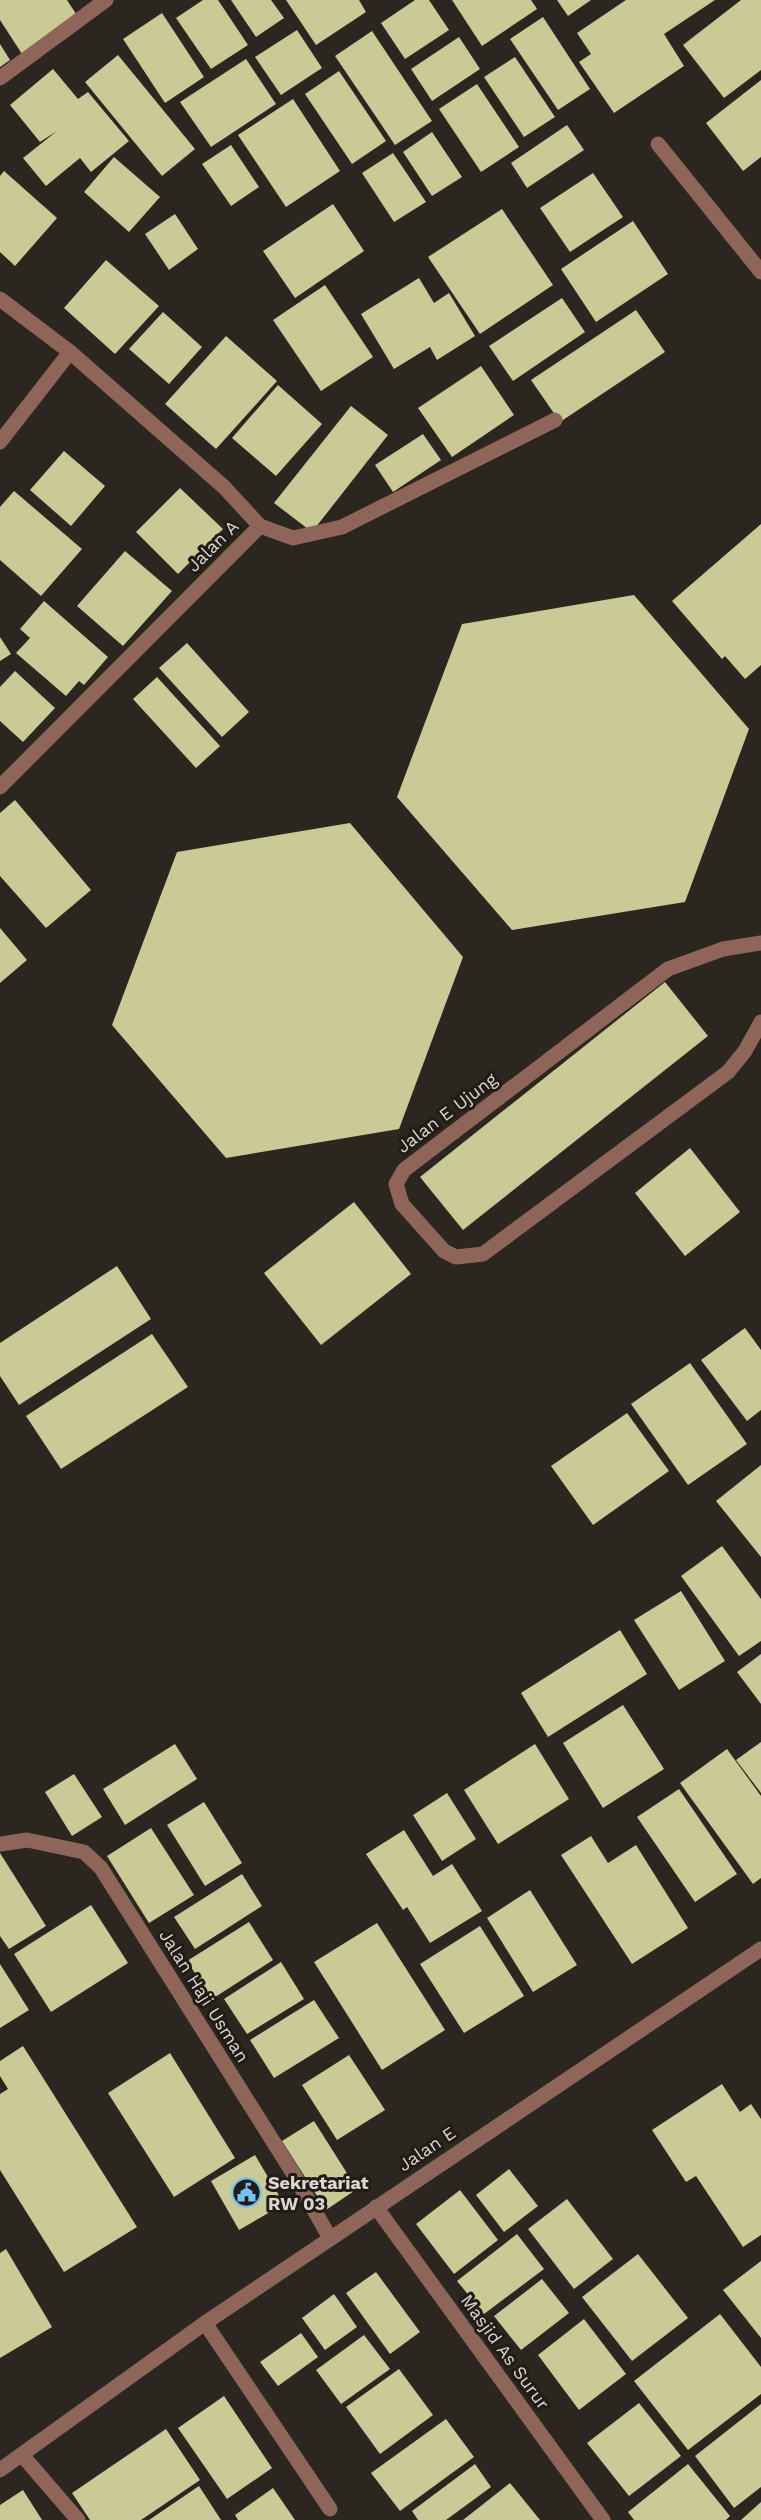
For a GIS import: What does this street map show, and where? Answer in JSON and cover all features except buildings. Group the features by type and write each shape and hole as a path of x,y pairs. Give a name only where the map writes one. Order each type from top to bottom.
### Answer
{"street":[{"path":"0,78 106,0"},
{"path":"658,144 761,272"},
{"name":"Jalan A","path":"0,299 70,352 224,488 260,526 0,787"},
{"path":"0,442 70,352"},
{"path":"260,526 292,538 342,527 555,420"},
{"name":"Jalan E Ujung","path":"761,943 723,949 668,969 404,1170 396,1184 402,1204 444,1251 456,1257 483,1254 728,1072 745,1051 761,1022"},
{"name":"Jalan Haji Usman","path":"0,1844 27,1840 84,1852 100,1868 293,2173 330,2238"},
{"name":"Jalan E","path":"0,2470 205,2323 761,1949"},
{"name":"Masjid As Surur","path":"376,2207 603,2520"},
{"path":"205,2323 330,2509"},
{"path":"22,2455 78,2520"}],"place":[{"name":"Sekretariat RW 03","path":"247,2193"}]}
